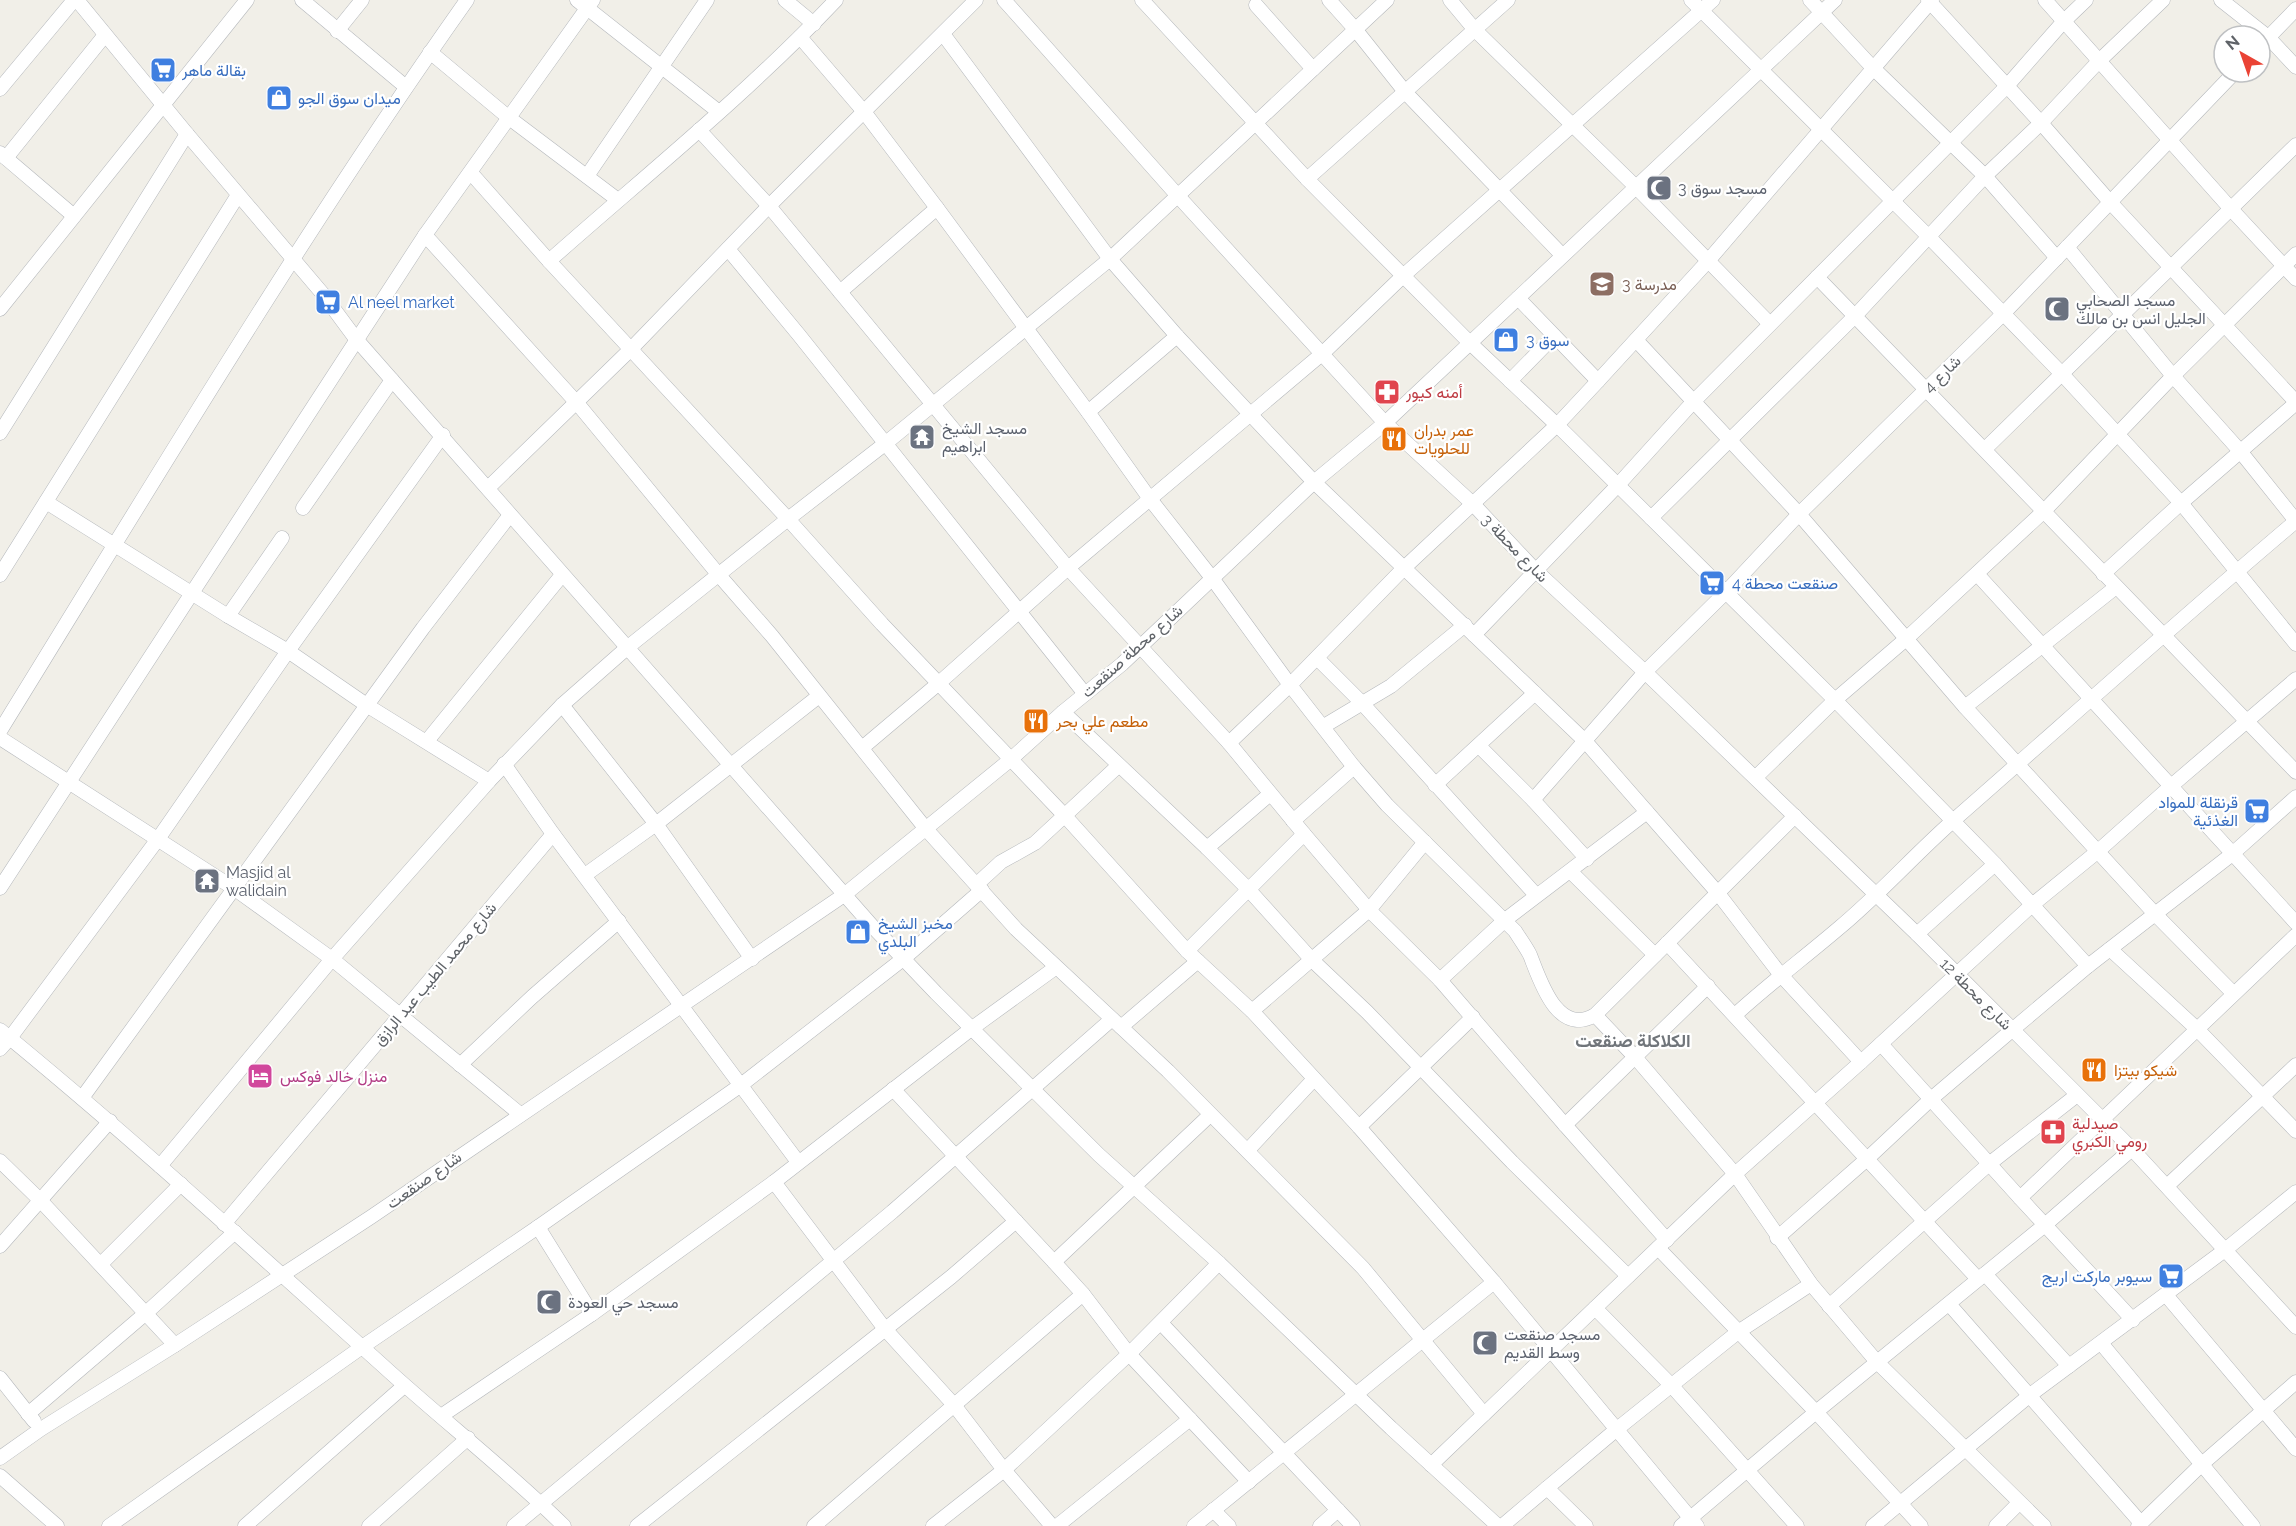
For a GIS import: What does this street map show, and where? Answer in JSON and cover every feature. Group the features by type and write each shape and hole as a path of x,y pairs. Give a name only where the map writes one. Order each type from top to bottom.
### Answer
{"street":[{"path":"0,89 75,0 292,258 356,339 730,766 903,959 971,1029 1132,1186 1219,1263 1355,1394 1500,1526 1738,1332 1811,1284"},
{"path":"1,304 247,0"},
{"path":"302,0 406,87"},
{"path":"337,31 362,0"},
{"path":"0,731 292,258 467,0"},
{"path":"587,176 707,0"},
{"path":"785,0 814,24"},
{"path":"549,261 699,130 814,24 836,0"},
{"path":"488,488 631,350 769,206 976,0"},
{"name":"شارع محطة 3","path":"1004,0 1178,196 1385,423 1473,504 1535,570 1645,672"},
{"path":"1142,0 1306,179 1835,700 1995,864 2088,966"},
{"path":"1329,0 1406,93 1562,255"},
{"path":"160,1166 332,958 504,764 562,705 628,647 886,443 1110,259 1387,0"},
{"path":"1450,0 1475,30 1635,186 1770,324"},
{"path":"1306,179 1509,0"},
{"path":"1691,0 1929,237 2062,374 2181,503 2238,570 2296,644"},
{"path":"862,748 1068,568 1323,353 1404,275 1713,0"},
{"path":"1810,0 1873,68 1984,176 2056,258"},
{"name":"شارع محطة صنقعت","path":"844,895 1010,760 1141,647 1314,482 1385,423 1835,0"},
{"path":"2045,0 2296,279"},
{"path":"1324,726 1361,702 1379,695 1469,630 1535,570 1693,402 2007,86 2064,21 2086,0"},
{"path":"1652,518 1855,316 1984,176 2041,123 2099,61 2163,0"},
{"path":"2221,0 2246,24"},
{"path":"1229,743 1317,658 1404,568 1557,425 1708,261 1930,1 2110,202 2296,403 2103,574"},
{"path":"0,888 356,339 585,3 718,112"},
{"path":"1256,5 1313,69"},
{"path":"2272,34 2296,9"},
{"path":"74,216 3,155 105,34"},
{"path":"943,34 1110,259 1177,336 1314,482 1585,741 1717,892 1780,974 1861,1062"},
{"path":"800,37 865,113 1027,328 1150,500 1212,578 1290,685 1354,767 1387,805 1505,920 1529,954 1540,984 1559,1011 1576,1020 1585,1020 1595,1015 1795,816"},
{"path":"2272,48 2296,67"},
{"path":"430,52 508,117 618,200"},
{"name":"شارع 4","path":"1533,800 1645,672 1726,592 1799,514 2002,314 2223,84"},
{"path":"699,130 769,206 1068,568 1229,743 1369,910 1440,980 1473,1017 1738,1332 1816,1412 1920,1526"},
{"path":"0,433 187,134"},
{"path":"1984,449 2124,314 2170,265 2296,145"},
{"path":"471,172 549,261 882,624 1065,816 1187,951 1252,1011 1359,1126 1617,1429 1690,1523 1816,1412 2046,1224 2132,1149"},
{"path":"0,575 238,195"},
{"path":"840,292 937,208"},
{"path":"425,235 577,403 772,636 926,829 1016,929 1248,1150 1363,1268 1484,1414"},
{"path":"1735,1015 1780,974 1840,927 1953,820 2018,765 2162,634 2296,521 2067,247"},
{"path":"728,249 886,443 1085,694"},
{"path":"1756,777 1835,700 1906,639 2044,511 2173,376 2296,254"},
{"path":"1817,277 2296,772"},
{"path":"1518,298 1598,381"},
{"path":"1088,412 1177,336"},
{"path":"1510,381 1554,336"},
{"path":"1636,340 1799,514 1965,707 2097,852 2233,993"},
{"path":"303,508 392,380"},
{"path":"0,1049 5,1034 158,839 442,435"},
{"path":"46,502 288,651 368,706 489,781"},
{"path":"82,1098 423,628 510,514"},
{"path":"228,616 282,538"},
{"path":"1977,574 2231,855 2296,933 2020,1198"},
{"path":"427,741 562,575"},
{"path":"1965,707 2116,587"},
{"path":"1317,658 1361,702 1536,895"},
{"name":"شارع محطة 12","path":"1645,672 1917,934 2132,1149 2296,1327"},
{"path":"1431,1465 1735,1174 1881,1044 1956,973 2296,679"},
{"path":"1435,785 1535,693"},
{"path":"585,875 656,824 819,696"},
{"path":"562,705 656,824 752,958"},
{"path":"1063,712 1207,848 1249,890 1312,960 1421,1066 1512,1162 1628,1276"},
{"path":"0,738 235,889 332,958 520,1114"},
{"path":"1479,746 1587,859"},
{"path":"504,764 798,1162"},
{"path":"109,1526 362,1347 741,1085 903,959 979,887 1001,862 1035,843 1118,766"},
{"path":"1293,821 1354,767"},
{"path":"1207,848 1270,794"},
{"path":"1778,1238 1931,1099 2012,1030 2088,966 2231,855 2296,797"},
{"path":"1440,980 1505,920 1647,812"},
{"name":"شارع محمد الطيب عبد الرازق","path":"28,1414 146,1313 230,1228 400,1015 554,834"},
{"path":"1187,951 1304,834"},
{"path":"1252,1011 1369,910 1425,842"},
{"path":"1917,934 1995,864"},
{"path":"1571,872 1655,956"},
{"name":"شارع صنقعت","path":"0,1458 41,1429 175,1345 371,1216 844,895"},
{"path":"460,1065 532,996 619,921"},
{"path":"1667,943 1925,1221 2069,1366"},
{"path":"2110,949 2197,1029 2296,1131"},
{"path":"514,1526 833,1260 1033,1089 1198,961"},
{"path":"441,1416 592,1314 774,1182 971,1029 1055,968"},
{"path":"1565,1125 1707,986"},
{"path":"1595,1015 1635,1057 1735,1174 1811,1284 1877,1362 2044,1526"},
{"path":"1359,1126 1473,1017"},
{"path":"5,1034 110,1121 405,1386 541,1503 564,1526"},
{"path":"1881,1044 2133,1320"},
{"path":"2167,1186 2296,1065"},
{"path":"1248,1150 1314,1079"},
{"path":"893,1089 1083,1294 1130,1354 1249,1482"},
{"path":"1828,1306 1989,1164 2077,1095"},
{"path":"1054,1262 1132,1186 1210,1115"},
{"path":"0,1246 110,1121"},
{"path":"0,1161 40,1200 175,1345"},
{"path":"774,1182 885,1329 954,1405 1004,1470 1052,1526"},
{"path":"100,1264 181,1184"},
{"path":"1873,1526 2030,1395 2225,1250 2296,1192"},
{"path":"637,1526 951,1277 1016,1221"},
{"path":"538,1227 592,1314"},
{"path":"933,1526 1004,1470 1130,1354 1219,1263"},
{"path":"1194,1526 1494,1282"},
{"path":"814,1526 1083,1294"},
{"path":"2166,1295 2296,1449"},
{"path":"1949,1304 2147,1523 2202,1464 2296,1382"},
{"path":"1595,1308 1671,1385 1797,1526"},
{"path":"1161,1323 1353,1526"},
{"path":"2101,1343 2202,1464 2246,1523"},
{"path":"0,1378 41,1429"},
{"path":"245,1526 405,1386"},
{"path":"1057,1526 1190,1419"},
{"path":"369,1526 468,1438"},
{"path":"0,1476 57,1526"},
{"path":"1547,1488 1586,1526"},
{"path":"1996,1526 2019,1503"},
{"path":"1213,1510 1229,1526"},
{"path":"1320,1526 1338,1510"}],"place":[{"name":"بقالة ماهر","path":"163,70"},
{"name":"ميدان سوق الجو","path":"279,98"},
{"name":"مسجد سوق 3","path":"1659,188"},
{"name":"مدرسة 3","path":"1602,284"},
{"name":"Al neel market","path":"328,302"},
{"name":"مسجد الصحابي الجليل انس بن مالك","path":"2057,309"},
{"name":"سوق 3","path":"1506,340"},
{"name":"أمنه كيور","path":"1387,392"},
{"name":"مسجد الشيخ ابراهيم","path":"922,437"},
{"name":"عمر بدران للحلويات","path":"1394,439"},
{"name":"صنقعت محطة 4","path":"1712,583"},
{"name":"مطعم علي بحر","path":"1036,721"},
{"name":"قرنقلة للمواد الغذئية","path":"2257,811"},
{"name":"Masjid al walidain","path":"207,881"},
{"name":"مخبز الشيخ البلدي","path":"858,932"},
{"name":"شيكو بيتزا","path":"2094,1070"},
{"name":"منزل خالد فوكس","path":"260,1076"},
{"name":"صيدلية رومي الكبري","path":"2053,1132"},
{"name":"سيوبر ماركت اريج","path":"2171,1276"},
{"name":"مسجد حي العودة","path":"549,1302"},
{"name":"مسجد صنقعت وسط القديم","path":"1485,1343"}],"district":[{"name":"الكلاكلة صنقعت","path":"1633,1040"}]}
